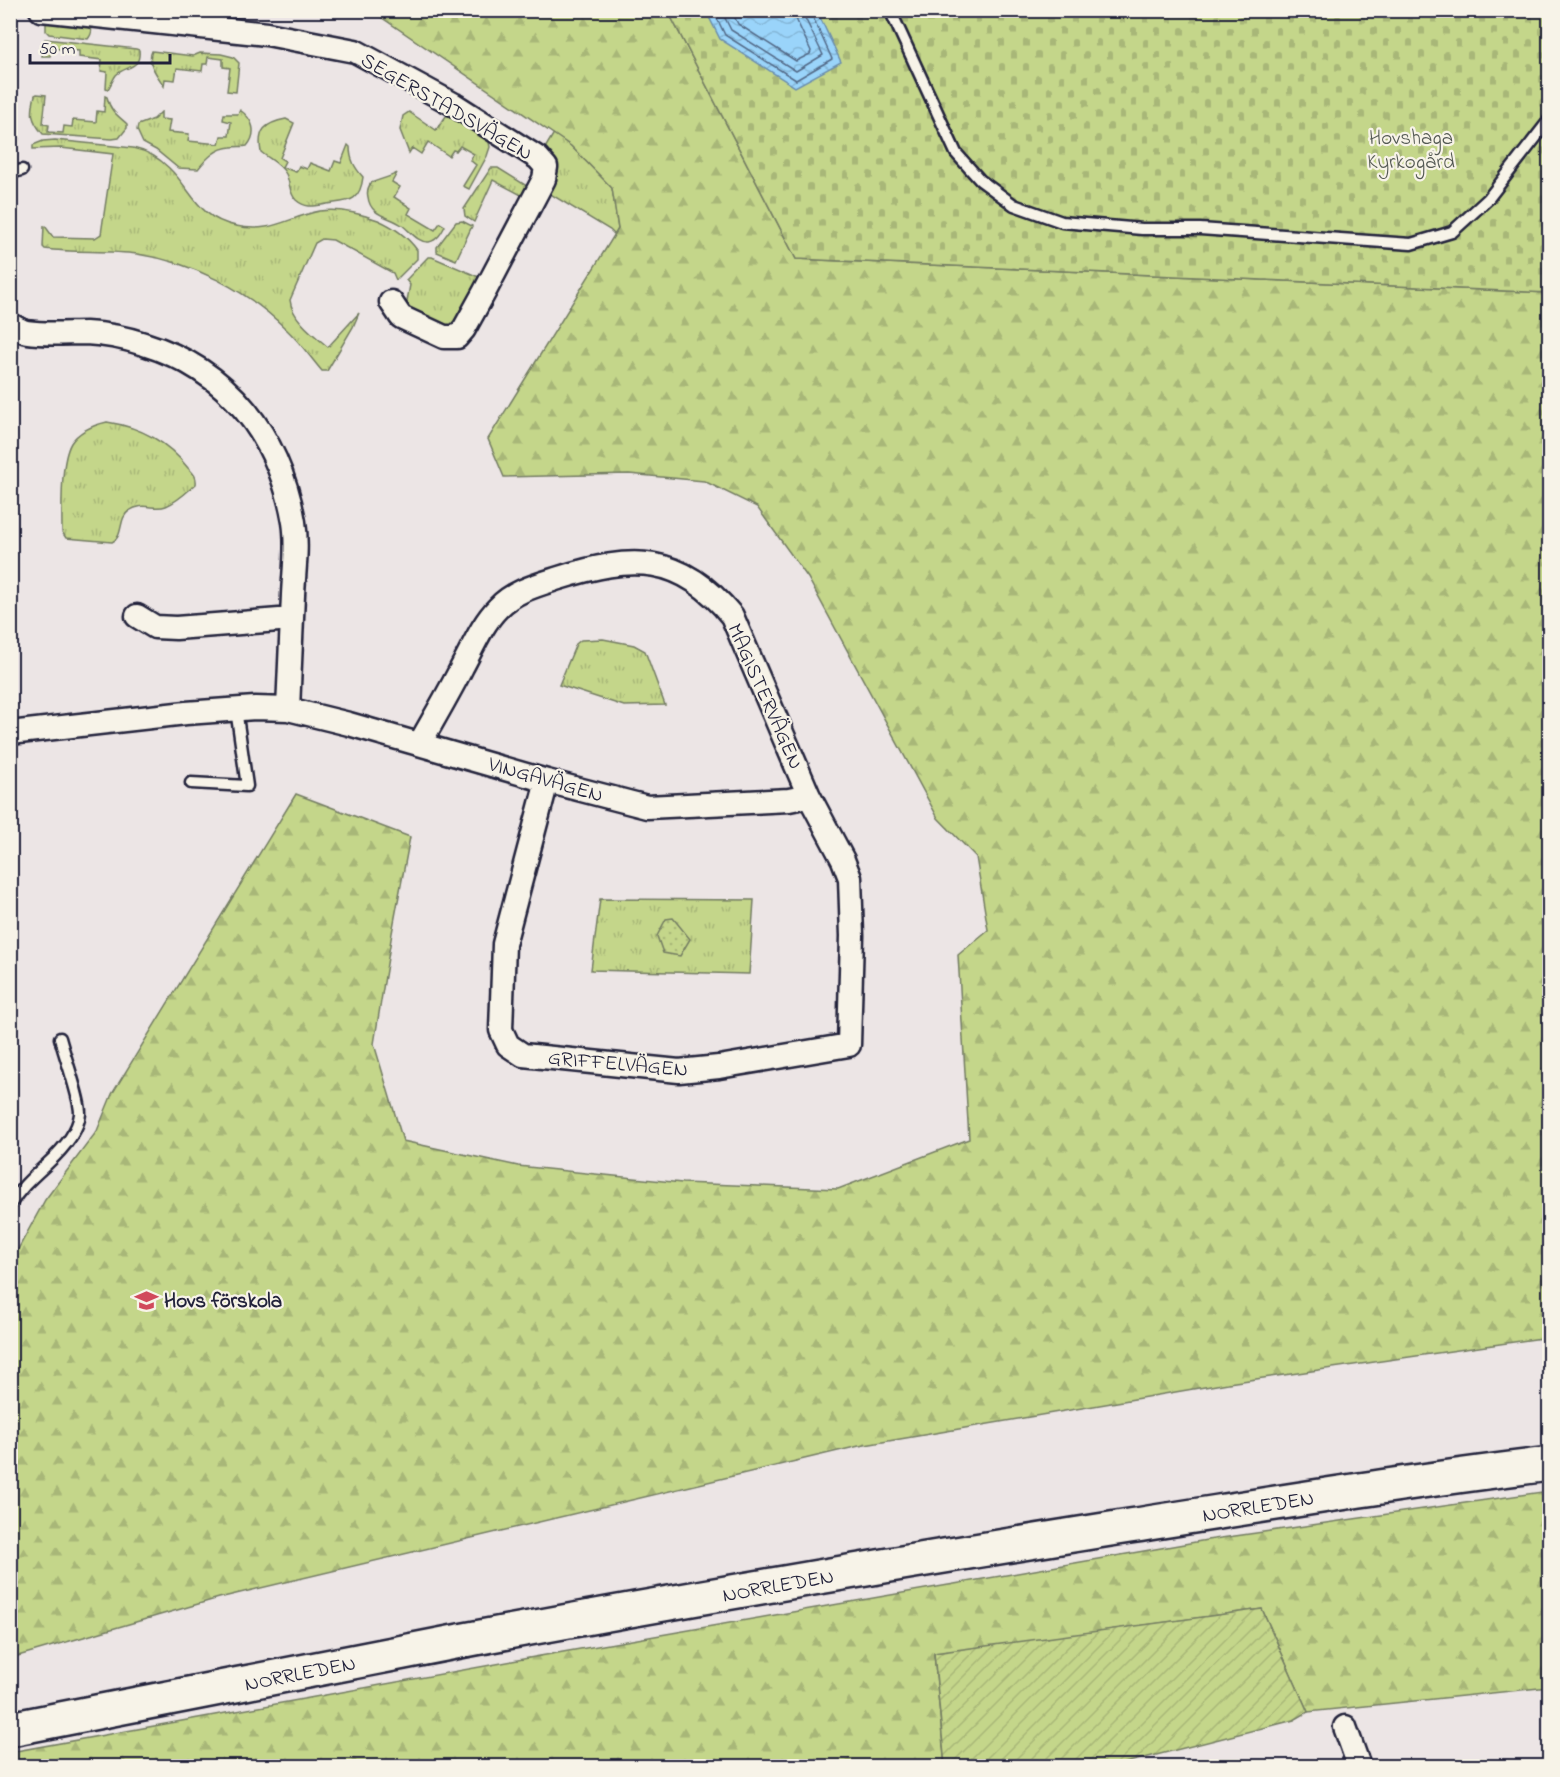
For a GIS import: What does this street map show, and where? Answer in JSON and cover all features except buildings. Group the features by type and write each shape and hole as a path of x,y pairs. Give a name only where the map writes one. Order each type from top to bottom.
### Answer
{"highway":[{"name":"NORRLEDEN","path":"10,1710 461,1622 971,1534 1256,1488 1550,1446"},
{"name":"NORRLEDEN","path":"10,1729 465,1640 722,1594 1235,1510 1494,1470 1550,1464"}],"street":[{"name":"SEGERSTADSVÄGEN","path":"41,10 267,34 355,51 453,104 538,158 546,167 544,179 485,291 464,329 457,337 444,337 401,317 391,302"},
{"path":"10,324 25,332 105,335 128,339 167,351 194,364 212,377 240,404 260,430 274,457 287,494 294,524 295,568 288,709"},
{"name":"MAGISTERVÄGEN","path":"420,743 491,616 509,598 526,588 592,568 630,562 653,563 684,574 706,589 732,616 809,796"},
{"path":"137,616 155,627 176,628 292,619"},
{"name":"VINGAVÄGEN","path":"10,733 186,713 236,709 288,709 420,743 547,781 647,807 789,800 809,796"},
{"name":"GRIFFELVÄGEN","path":"547,781 504,944 501,1030 508,1045 523,1054 679,1071 719,1067 849,1045 852,936 850,878 809,796"},
{"path":"1346,1727 1359,1767"}],"lane":[{"path":"890,10 956,153 980,180 1014,205 1062,222 1142,229 1200,229 1411,244 1452,232 1488,199 1550,119"},
{"path":"191,783 247,786 236,709"},
{"path":"10,1205 18,1191 65,1145 76,1127 80,1113 60,1038"}],"green space":[{"path":"372,11 668,11 796,259 1549,293 1549,1337 1228,1383 859,1446 219,1598 11,1658 10,1264 45,1200 97,1131 112,1094 296,794 410,837 374,1044 403,1141 518,1166 682,1183 838,1189 969,1139 958,955 988,930 976,857 938,818 808,578 757,507 704,481 629,474 504,477 488,439 618,229 612,188 571,146"},
{"name":"Hovshaga Kyrkogård","path":"668,11 1549,11 1549,293 796,259"},
{"path":"50,20 90,24 91,34 88,39 49,34 46,31 46,24"},
{"path":"45,39 136,49 139,50 138,61 116,75 108,89 106,88 107,72 101,71 102,60 79,57 79,51 51,48 50,56 42,56"},
{"path":"152,51 193,56 200,53 221,54 233,57 239,63 236,92 227,91 230,68 223,67 223,59 208,57 207,64 203,64 202,71 177,68 175,80 165,79 164,86 150,60"},
{"path":"37,94 46,95 43,124 49,125 48,132 63,133 64,126 72,127 73,120 96,122 97,111 104,112 105,96 114,112 127,124 127,128 119,138 112,139 43,134 36,124 32,111"},
{"path":"240,110 251,122 253,131 247,146 221,149 208,157 198,169 178,168 156,150 143,143 137,130 138,125 154,119 161,112 161,119 170,120 168,132 189,134 188,141 219,144 221,136 229,136 231,122 223,120 224,114 238,114"},
{"path":"409,112 436,130 449,112 488,137 490,147 487,156 469,189 463,186 476,165 470,160 474,154 460,146 449,156 428,142 421,154 412,148 409,153 400,130 403,116"},
{"path":"286,119 294,123 280,158 285,161 282,167 296,172 299,166 307,169 310,163 331,171 335,161 341,163 348,145 354,164 363,177 356,196 347,201 315,206 303,205 296,200 284,170 261,152 260,144 262,133 268,125"},
{"path":"554,133 571,146 612,188 618,229 615,235 547,192 557,166 544,150"},
{"path":"11,134 19,137 17,148 11,159"},
{"path":"55,140 133,148 148,153 169,168 204,210 223,222 248,228 259,228 320,211 349,212 378,220 400,232 417,250 417,259 396,280 393,273 333,240 322,239 315,243 290,300 295,314 328,347 359,313 327,371 322,371 296,339 271,315 236,290 198,271 137,254 45,249 43,247 44,226 53,237 95,238 101,234 113,154 61,148 33,149 33,145"},
{"path":"491,168 498,168 530,188 525,197 493,180 474,222 465,216 464,209"},
{"path":"397,173 392,182 400,187 394,197 411,208 408,214 435,230 440,223 445,226 435,240 425,242 418,239 402,225 372,208 368,195 371,183"},
{"path":"462,221 472,226 456,260 437,252 437,247 456,222"},
{"path":"428,257 479,277 481,284 454,327 447,329 408,309 410,285 406,280"},
{"path":"107,422 142,432 162,443 193,473 196,484 166,506 144,506 129,511 123,518 116,540 112,542 66,538 62,532 62,499 67,451 74,439 82,432"},
{"path":"603,639 634,645 645,651 665,705 624,706 559,685 576,644 581,640"},
{"path":"600,899 754,900 749,974 591,970"},
{"path":"673,918 690,939 680,956 663,953 657,936 666,919"},
{"path":"1549,1491 1549,1687 1308,1712 1262,1609 934,1654 945,1766 11,1766 11,1752 540,1656 1207,1540"},
{"path":"1262,1609 1308,1712 1294,1720 1113,1766 945,1766 934,1653"}],"water":[{"path":"706,11 817,11 841,62 795,87 720,39"}],"place":[{"name":"Hovs förskola","path":"146,1300"}]}
